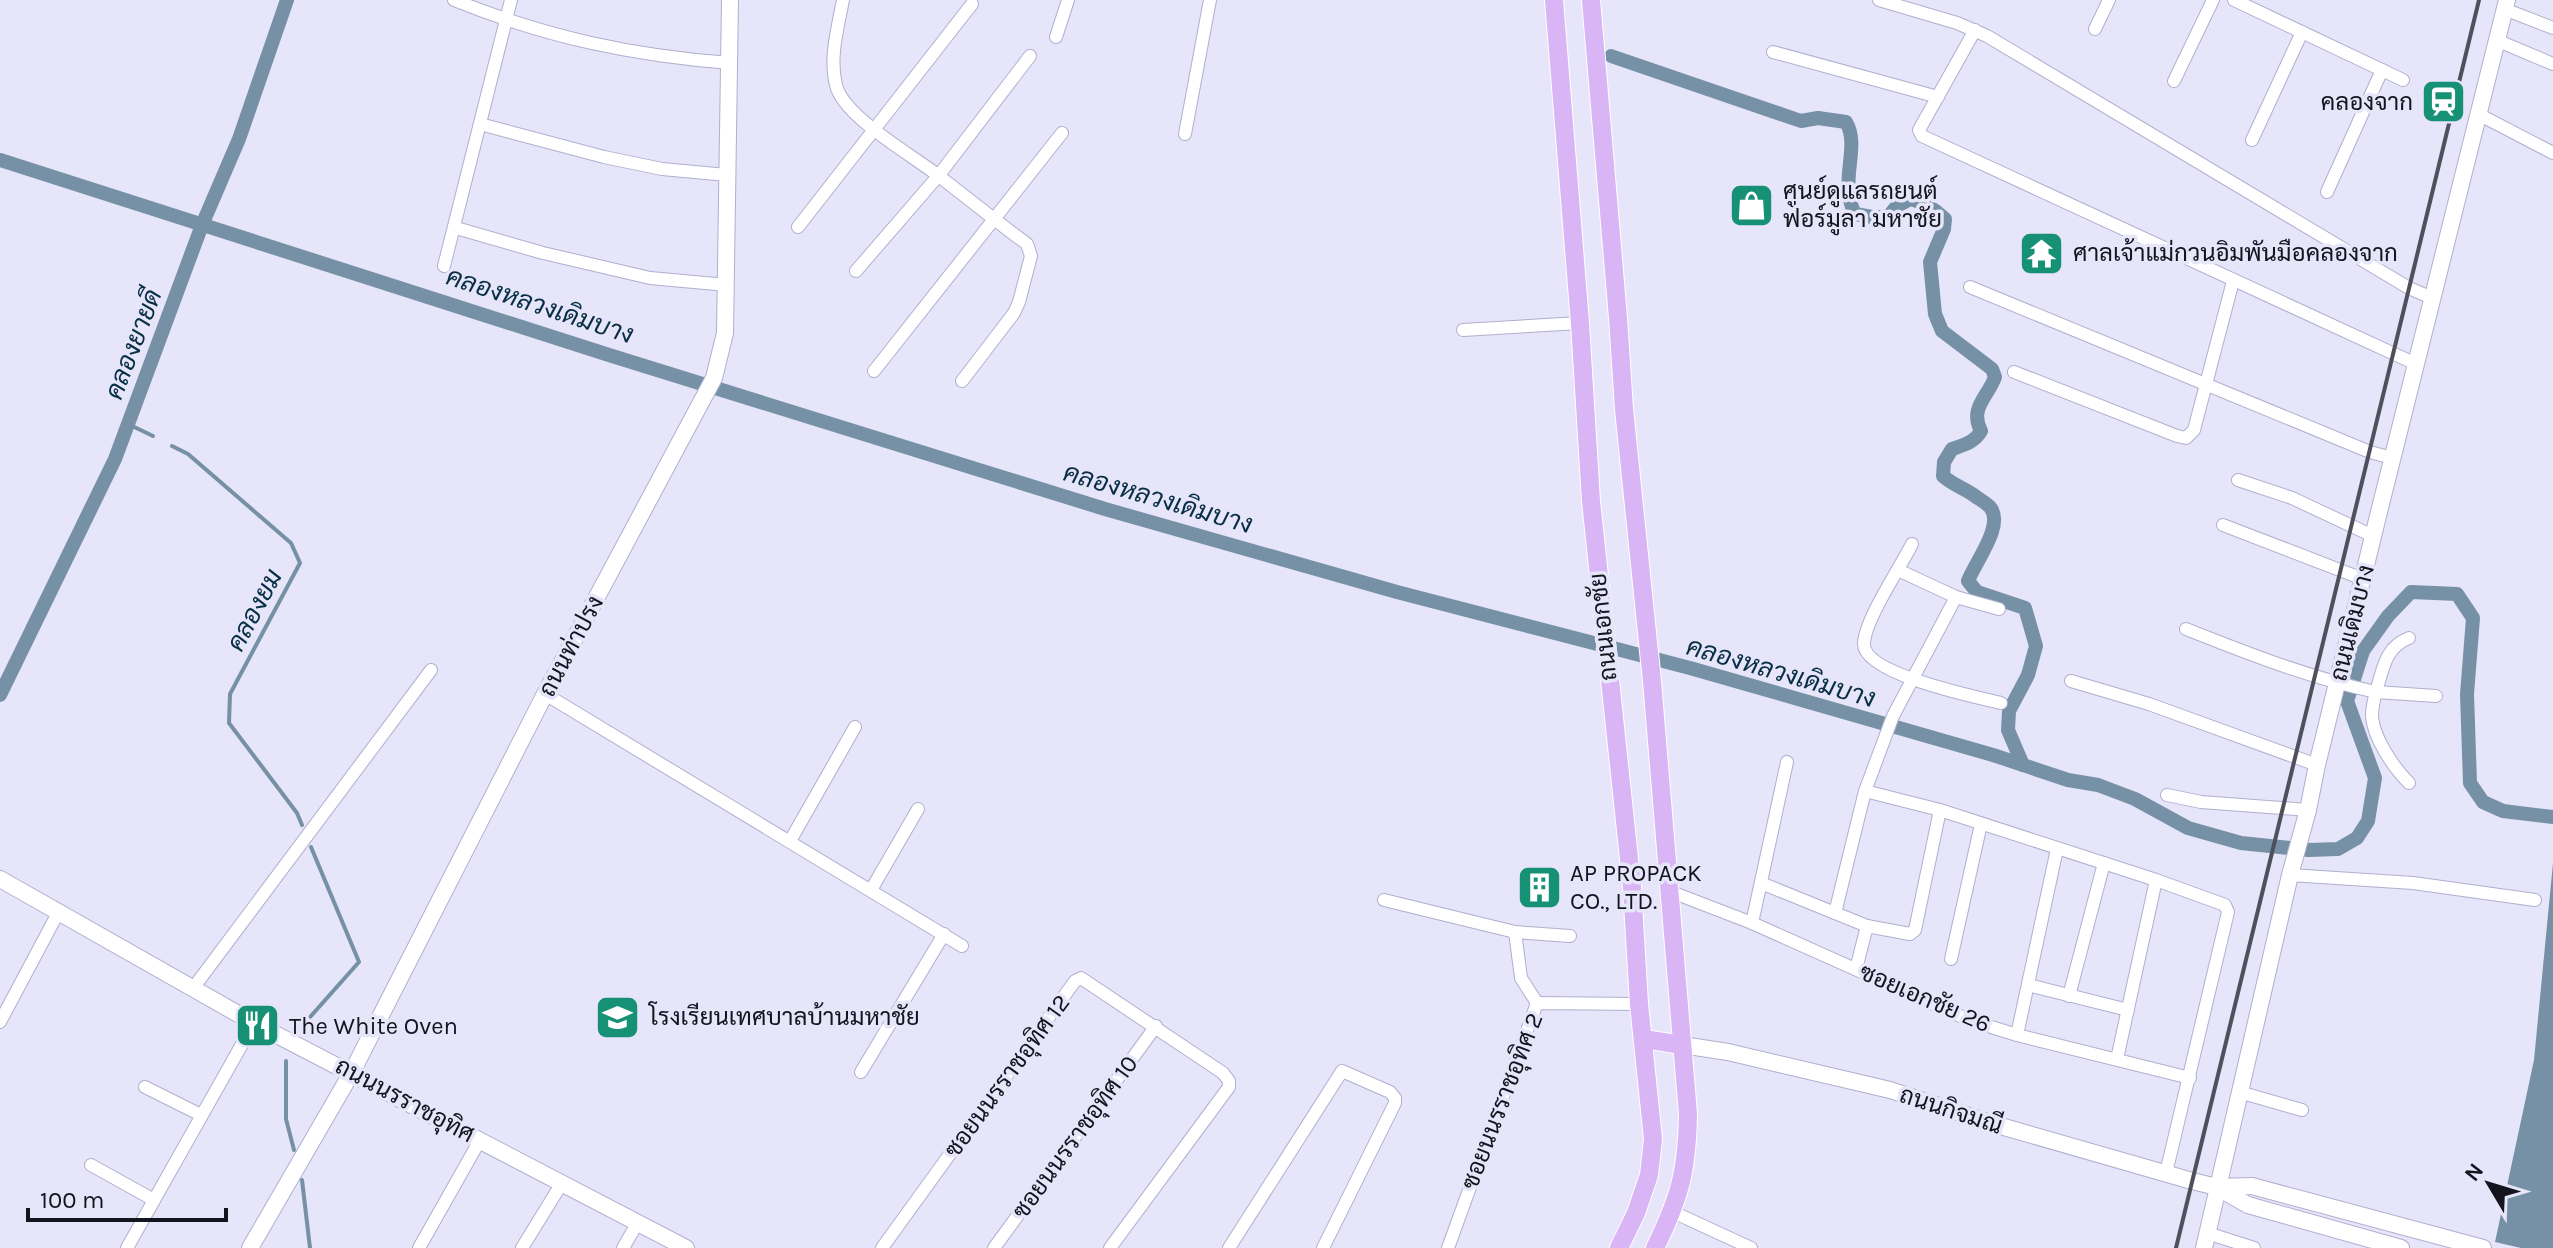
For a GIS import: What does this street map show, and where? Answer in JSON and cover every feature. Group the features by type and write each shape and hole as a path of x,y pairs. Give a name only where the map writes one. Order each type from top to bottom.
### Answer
{"main road":[{"name":"ถนนเอกชัย","path":"1554,0 1591,501 1632,887 1639,1004 1653,1139 1649,1175 1636,1213 1619,1248"},
{"name":"ถนนเอกชัย","path":"1591,0 1624,409 1652,681 1688,1114 1682,1183 1673,1212 1655,1248"},
{"path":"1644,1039 1682,1045"}],"street":[{"path":"454,0 506,21 600,46 671,58 731,63"},
{"path":"444,266 511,0"},
{"name":"ถนนท่าปรง","path":"250,1248 352,1072 545,694 714,378 725,333 730,0"},
{"path":"843,0 833,64 836,86 847,104 873,129 939,175 1027,244 1031,256 1014,313 962,381"},
{"path":"1056,37 1068,0"},
{"path":"1185,134 1210,0"},
{"path":"1879,0 1975,30 2409,288 2432,298"},
{"path":"2095,29 2109,0"},
{"path":"2174,81 2213,0"},
{"path":"2234,0 2403,80"},
{"path":"798,227 972,4"},
{"path":"2506,4 2553,28"},
{"name":"ถนนเดิมบาง","path":"2205,1241 2290,874 2506,4"},
{"path":"1975,30 1919,130 1922,136 2416,364"},
{"path":"2252,140 2302,32"},
{"path":"2496,40 2553,64"},
{"path":"1773,52 1938,97"},
{"path":"856,271 939,175 1030,56"},
{"path":"2327,192 2382,70"},
{"path":"2478,114 2553,153"},
{"path":"480,124 662,169 727,175"},
{"path":"874,371 1062,133"},
{"path":"456,228 543,253 650,278 727,285"},
{"path":"2014,372 2186,438 2194,430 2233,281"},
{"path":"1970,287 2370,452 2392,458"},
{"path":"1463,330 1580,323"},
{"path":"2238,480 2292,498 2373,536"},
{"path":"2223,525 2363,579"},
{"path":"1912,544 1882,597 1864,646 1868,656 1941,689 2001,703"},
{"path":"1898,570 1956,597 1999,609"},
{"path":"1835,913 1865,791 1885,735 1956,597"},
{"path":"2186,629 2277,665 2338,684 2376,692 2436,696"},
{"path":"2409,638 2400,641 2388,652 2372,717 2376,732 2409,783"},
{"path":"194,987 431,670"},
{"path":"2071,681 2149,704 2317,765"},
{"path":"545,694 962,946"},
{"path":"790,841 855,727"},
{"path":"1752,923 1787,762"},
{"path":"1865,791 1940,810 2223,902 2228,912 2166,1173"},
{"path":"2167,795 2201,802 2308,810"},
{"path":"871,890 918,809"},
{"path":"1761,883 1867,926 1910,934 1915,930 1940,810"},
{"path":"1951,959 1981,824"},
{"path":"2017,1035 2057,849"},
{"path":"2069,996 2104,863"},
{"path":"2290,874 2413,883 2535,900"},
{"name":"ถนนนรราชอุทิศ","path":"0,879 254,1023 686,1248"},
{"path":"2117,1059 2156,880"},
{"name":"ซอยเอกชัย 26","path":"1669,891 1752,923 1969,1020 2190,1078"},
{"path":"1384,900 1515,932 1570,936"},
{"path":"0,1022 58,913"},
{"path":"1856,969 1867,926"},
{"path":"1515,932 1521,978 1537,1003"},
{"path":"861,1072 944,934"},
{"name":"ซอยนนรราชอุทิศ 12","path":"882,1248 1077,979 1085,980 1156,1026"},
{"path":"2028,985 2128,1010"},
{"name":"ซอยนนรราชอุทิศ 2","path":"1448,1248 1537,1003 1639,1004"},
{"path":"127,1248 254,1023"},
{"path":"1110,1248 1229,1087 1223,1073 1156,1026"},
{"name":"ซอยนนรราชอุทิศ 10","path":"994,1248 1156,1026"},
{"name":"ถนนกิจมณี","path":"1682,1045 1728,1052 1890,1090 1997,1125 2217,1187 2248,1205 2401,1248"},
{"path":"1229,1248 1340,1072 1346,1072 1390,1092 1395,1103 1323,1248"},
{"path":"145,1087 201,1115"},
{"path":"2239,1092 2302,1110"},
{"path":"419,1248 480,1140"},
{"path":"91,1165 154,1200"},
{"path":"522,1248 562,1183"},
{"name":"ถนนกิจมณี","path":"2217,1187 2252,1186 2483,1248"},
{"path":"1673,1212 1751,1248"},
{"path":"623,1248 638,1222"},
{"path":"2205,1241 2254,1248"}],"water":[{"path":"2553,863 2553,1248 2521,1248 2495,1242 2534,1060"}],"waterway":[{"name":"คลองยายดี","path":"0,695 115,459 202,225 239,139 287,0"},
{"path":"1611,56 1801,121 1818,118 1846,122 1851,142 1850,202 1855,214 1888,217 1896,207 1910,199 1929,206 1945,219 1930,262 1935,314 1942,331 1992,369 1995,377 1978,409 1979,435 1952,449 1944,462 1943,476 1987,504 1994,515 1987,544 1968,581 1977,592 2025,608 2036,646 2028,675 2009,711 2008,730 2023,765"},
{"name":"คลองหลวงเดิมบาง","path":"0,160 609,355 1105,509 1397,592 1690,668 1993,755 2068,780 2098,785 2135,799 2188,828 2241,843 2309,850 2338,849 2357,838 2368,821 2375,778 2347,701 2363,651 2388,616 2411,592 2457,594 2473,618 2467,694 2470,783 2483,802 2503,811 2553,817"},
{"name":"คลองยม","path":"128,424 153,436"},
{"name":"คลองยม","path":"172,446 188,454 291,543 300,563 230,694 229,723 297,813 302,825"},
{"name":"คลองยม","path":"303,1025 359,962 311,847"},
{"name":"คลองยม","path":"286,1061 286,1119 294,1150"},
{"name":"คลองยม","path":"302,1180 310,1248"}],"railway":[{"path":"2176,1248 2479,0"}],"place":[{"name":"คลองจาก","path":"2444,102"},
{"name":"ศูนย์ดูแลรถยนต์ ฟอร์มูลา มหาชัย","path":"1752,205"},
{"name":"ศาลเจ้าแม่กวนอิมพันมือคลองจาก","path":"2042,253"},
{"name":"AP PROPACK CO., LTD.","path":"1539,887"},
{"name":"โรงเรียนเทศบาลบ้านมหาชัย","path":"618,1017"},
{"name":"The White Oven","path":"258,1026"}]}
